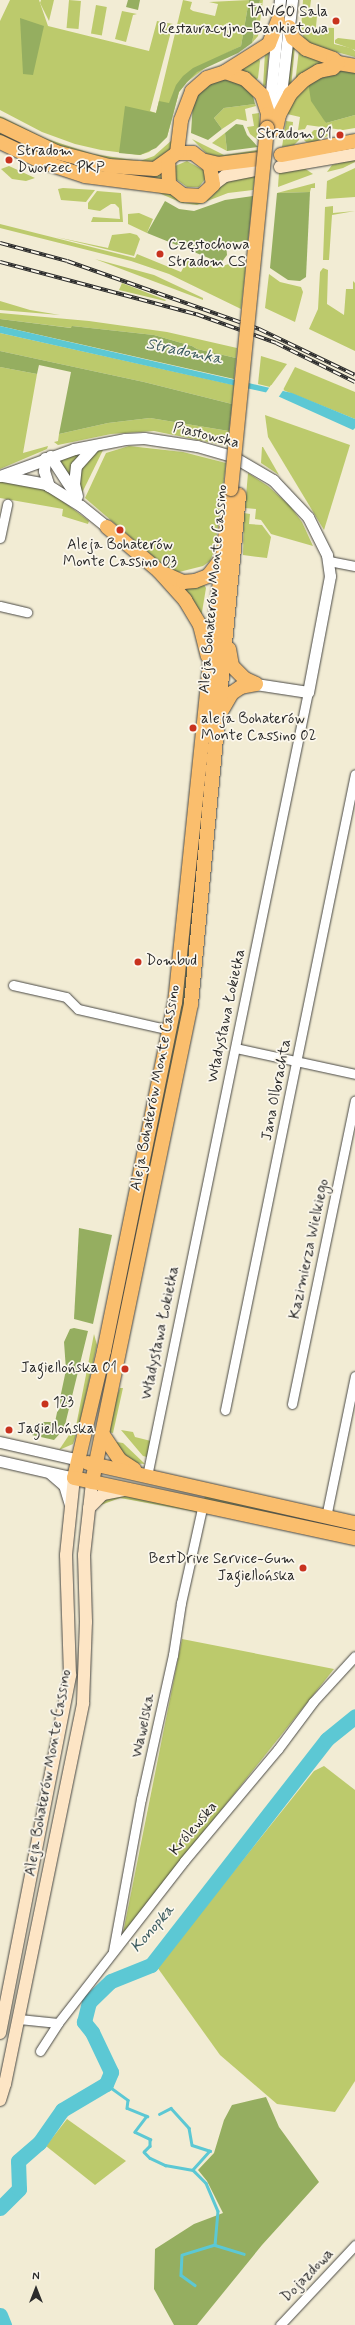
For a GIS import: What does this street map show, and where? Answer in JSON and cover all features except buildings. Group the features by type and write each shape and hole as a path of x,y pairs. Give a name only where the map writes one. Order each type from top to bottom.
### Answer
{"main road":[{"path":"170,186 166,177 173,157 181,120 185,114 189,96 198,85 225,72 269,44 283,24 298,44 315,54 333,59 338,63 355,66"},
{"path":"273,121 290,94 304,80 319,71 333,68 338,63"},
{"path":"225,72 253,85 262,95 273,121"},
{"path":"185,114 193,153 206,162 212,172 213,185"},
{"name":"Aleja Bohaterów Monte Cassino","path":"0,2100 83,1703 86,1622 84,1555 92,1482 103,1435 191,1004 220,716 235,490 273,121"},
{"path":"0,125 56,152 96,163 156,169 173,157 193,153"},
{"path":"317,155 355,141"},
{"path":"0,142 40,162 85,176 170,186 183,195 192,197 201,196 225,176 256,165"},
{"path":"280,161 317,155 355,154"},
{"path":"206,162 218,164 256,165"},
{"name":"Aleja Bohaterów Monte Cassino","path":"0,2033 70,1675 66,1555 74,1478 104,1351 170,1030 184,929 222,558 235,490"},
{"path":"107,527 159,571 185,600 200,625 210,664"},
{"path":"159,571 183,582 195,581 208,576 222,558"},
{"path":"226,638 232,666 245,679 256,684"},
{"path":"220,716 226,699 232,693 240,688 256,684"},
{"path":"103,1435 120,1460 147,1476"},
{"path":"79,1460 355,1523"},
{"path":"74,1478 203,1504 355,1538"},
{"path":"89,1508 103,1494 127,1489"}],"street":[{"name":"Aleja Bohaterów Monte Cassino","path":"273,121 283,24 280,0"},
{"name":"Aleja Bohaterów Monte Cassino","path":"283,24 292,0"},
{"name":"Piastowska","path":"0,476 48,457 97,444 134,438 161,440 208,449 242,460 264,472 292,497 308,517 329,561"},
{"path":"79,501 74,484 76,466 85,454 97,444"},
{"path":"48,457 44,471 50,486"},
{"path":"48,457 79,501 107,527"},
{"path":"0,476 35,480 79,501"},
{"path":"0,538 7,504"},
{"path":"329,561 355,566"},
{"name":"Władysława Łokietka","path":"147,1476 308,692 329,583 329,561"},
{"path":"0,606 27,612"},
{"path":"256,684 308,692"},
{"name":"Jana Olbrachta","path":"226,1410 355,774"},
{"path":"13,985 66,997 78,1009 170,1030"},
{"path":"236,1048 355,1074"},
{"name":"Kazimierza Wielkiego","path":"292,1404 355,1100"},
{"path":"326,1517 355,1376"},
{"path":"0,1442 79,1460"},
{"path":"0,1461 74,1478"},
{"path":"48,1472 64,1485 70,1505"},
{"name":"Wawelska","path":"113,1954 142,1799 173,1655 181,1603 203,1504"},
{"name":"Królewska","path":"40,2051 58,2022 113,1954 184,1861 278,1749 313,1702 355,1656"},
{"path":"18,2018 58,2022"},
{"name":"Dojazdowa","path":"280,2325 355,2245"}],"green space":[{"path":"10,0 39,0 48,26 149,51 157,21 173,24 150,111 156,113 183,0 192,2 190,9 193,11 215,16 218,4 209,2 249,0 241,46 219,57 187,82 179,92 167,137 149,152 140,155 101,150 75,144 42,132 0,110 0,21"},
{"path":"41,0 54,0 49,21 40,3"},
{"path":"69,0 81,1 79,29 67,28"},
{"path":"128,0 140,0 138,10 126,7"},
{"path":"249,0 260,0 252,43 238,53 197,72 187,82 179,92 167,137 156,148 140,155 119,153 125,106 156,113 159,101 169,103 176,85 183,76 193,68 241,46"},
{"path":"260,0 263,0 258,36 252,43"},
{"path":"303,0 311,0 309,15 317,16 316,27 334,28 334,44 351,48 355,51 355,57 314,46 304,39 301,29"},
{"path":"96,5 107,7 102,35 91,34"},
{"path":"122,11 137,14 133,15 126,42 115,39"},
{"path":"20,18 44,26 33,75 23,74"},
{"path":"338,38 355,40 355,50 335,43 335,40"},
{"path":"292,46 295,46 291,88 285,93"},
{"path":"269,49 266,85 263,87 265,52"},
{"path":"299,50 334,62 295,84"},
{"path":"258,57 260,61 258,78 254,82 229,70"},
{"path":"339,70 355,71 355,115 326,123 311,101 308,82"},
{"path":"227,78 251,88 255,104 224,108 214,118 222,129 208,140 191,133 193,102 204,86"},
{"path":"308,82 326,123 355,115 355,128 343,130 307,125 305,129 298,130 300,117 287,114 293,100"},
{"path":"255,104 256,106 245,109 247,121 237,119 222,129 214,118 224,108"},
{"path":"259,113 259,141 250,134 247,127 254,126 252,114"},
{"path":"0,116 44,138 93,154 140,161 154,156 172,140 171,149 156,163 132,164 67,151 0,120"},
{"path":"286,121 293,122 292,134 299,136 299,140 294,145 282,147"},
{"path":"236,124 243,125 247,135 258,147 227,151 225,133"},
{"path":"0,130 139,173 161,174 162,179 73,168 0,137"},
{"path":"314,130 331,131 332,134 315,142 306,142 304,140"},
{"path":"225,133 227,151 212,143"},
{"path":"192,139 224,155 258,150 257,154 221,160 209,156"},
{"path":"355,159 355,162 343,168 327,172 332,165"},
{"path":"187,161 205,171 206,178 199,187 187,187 173,177 175,166"},
{"path":"9,166 35,178 26,181 12,179 1,169"},
{"path":"304,168 313,174 278,187 279,172"},
{"path":"355,168 355,197 326,199 327,181"},
{"path":"255,175 253,190 228,193 197,205 182,203 152,190 168,192 185,203 197,203 211,197 223,183"},
{"path":"315,183 315,188 311,188 310,192 277,193"},
{"path":"58,189 95,190 86,202 61,200"},
{"path":"97,191 121,193 123,222 91,222 93,217 120,219 119,208 115,204 111,204 100,211 88,209 88,203"},
{"path":"310,192 306,277 300,281 288,280 270,268 277,193"},
{"path":"253,196 248,241 226,243 227,255 221,263 147,233 165,201 179,209 194,211 225,200"},
{"path":"333,206 333,213 355,211 332,215 329,260 323,260 325,207"},
{"path":"139,213 153,219 147,233 128,224 128,214"},
{"path":"0,224 135,258 137,254 181,272 189,257 216,268 232,263 246,264 241,309 169,274 131,261 0,228"},
{"path":"130,233 137,235 140,239 134,256 56,237 108,248 112,235"},
{"path":"95,259 154,275 203,298 203,300"},
{"path":"323,268 328,270 327,304 344,315 346,289 353,289 353,281 355,283 355,351 309,329 318,309 320,272"},
{"path":"269,274 280,282 301,287 303,292 295,322 265,308"},
{"path":"122,283 166,300 119,290"},
{"path":"0,301 30,310 60,315 0,310"},
{"path":"0,313 89,321 167,332 237,348 236,358 197,349 192,346 154,335 72,326 72,328 0,319"},
{"path":"0,319 71,328 72,326 154,335 192,346 197,349 236,358 234,379 0,326"},
{"path":"0,333 234,385 232,404 144,382 0,351"},
{"path":"0,351 144,382 232,404 229,431 150,418 108,423 59,434 71,372 39,365 37,374 0,367"},
{"path":"261,356 287,364 270,387 258,384"},
{"path":"0,367 37,374 23,453 48,446 47,449 0,469"},
{"path":"295,367 355,392 355,419 283,390"},
{"path":"265,415 350,445 324,530 268,437"},
{"path":"150,418 229,431 228,446 154,431 111,434 58,445 54,442 58,441 59,434 108,423"},
{"path":"129,446 183,452 226,463 215,549 210,561 203,566 179,572 170,571 85,498 106,453"},
{"path":"263,447 279,475 261,463"},
{"path":"104,448 81,495 77,472 97,450"},
{"path":"81,453 70,482 59,458"},
{"path":"248,473 268,486 290,506 302,522 313,546 271,534 261,520 255,519 256,509 245,508"},
{"path":"0,482 33,482 56,496 89,521 88,524 62,516 63,509 0,498"},
{"path":"244,513 250,514 249,524 262,525 271,537 267,558 243,555"},
{"path":"203,583 206,588 201,618 183,589 183,586"},
{"path":"217,684 184,1016 116,1334 202,792"},
{"path":"79,1228 112,1235 93,1324 74,1319"},
{"path":"74,1328 88,1331 64,1429 54,1440 32,1435 32,1428 38,1422 55,1422 66,1370 64,1342 70,1329"},
{"path":"94,1334 97,1345 79,1426 76,1426"},
{"path":"120,1388 123,1388 113,1433 109,1432 112,1408"},
{"path":"121,1430 133,1432 135,1437 151,1441 147,1457 143,1456"},
{"path":"69,1435 76,1435 73,1444 59,1450"},
{"path":"110,1441 123,1443 145,1464 131,1463"},
{"path":"113,1494 197,1509 197,1512 120,1498 98,1506"},
{"path":"205,1496 355,1528 355,1533 204,1499"},
{"path":"182,1639 334,1669 123,1933"},
{"path":"324,1766 355,1790 355,2081 335,2112 277,2104 220,2055 157,1967 314,1771"},
{"path":"266,2097 279,2127 319,2182 262,2245 197,2325 174,2325 154,2289 155,2249 194,2224 223,2213 207,2181 198,2170 214,2153 224,2120 232,2105"},
{"path":"67,2119 126,2161 95,2185 46,2146"}],"water":[{"path":"0,326 292,393 355,419 355,428 353,430 273,394 0,333"}],"pier":[{"path":"271,385 284,389 278,398 265,394"}],"waterway":[{"name":"Konopka","path":"0,2208 19,2189 18,2161 39,2143 62,2110 106,2084 111,2072 92,2032 84,2022 89,2002 111,1981 151,1965 327,1739 355,1716"},
{"path":"106,2084 128,2100 127,2108 147,2116 135,2132 150,2139 150,2146 144,2152 150,2158 165,2165 193,2170 206,2183 218,2211 215,2245 182,2255 181,2275 195,2285"},
{"path":"159,2114 171,2108 189,2128 192,2145 210,2151 193,2170"},
{"path":"215,2245 244,2254"},
{"name":"Konopka","path":"0,2315 4,2325"}],"railway":[{"path":"0,243 67,261 259,329 355,375"},
{"path":"0,262 196,314 276,343 355,382"}],"place":[{"name":"TANGO Sala Restauracyjno-Bankietowa","path":"336,21"},
{"name":"Stradom 01","path":"340,135"},
{"name":"Stradom Dworzec PKP","path":"9,160"},
{"name":"Częstochowa Stradom CS","path":"160,254"},
{"name":"Aleja Bohaterów Monte Cassino 03","path":"120,530"},
{"name":"aleja Bohaterów Monte Cassino 02","path":"193,728"},
{"name":"Dombud","path":"138,962"},
{"name":"Jagiellońska 01","path":"125,1369"},
{"name":"123","path":"45,1404"},
{"name":"Jagiellońska","path":"9,1430"},
{"name":"BestDrive Service-Gum Jagiellońska","path":"303,1568"}],"water label":[{"name":"Stradomka","path":"184,352"}]}
